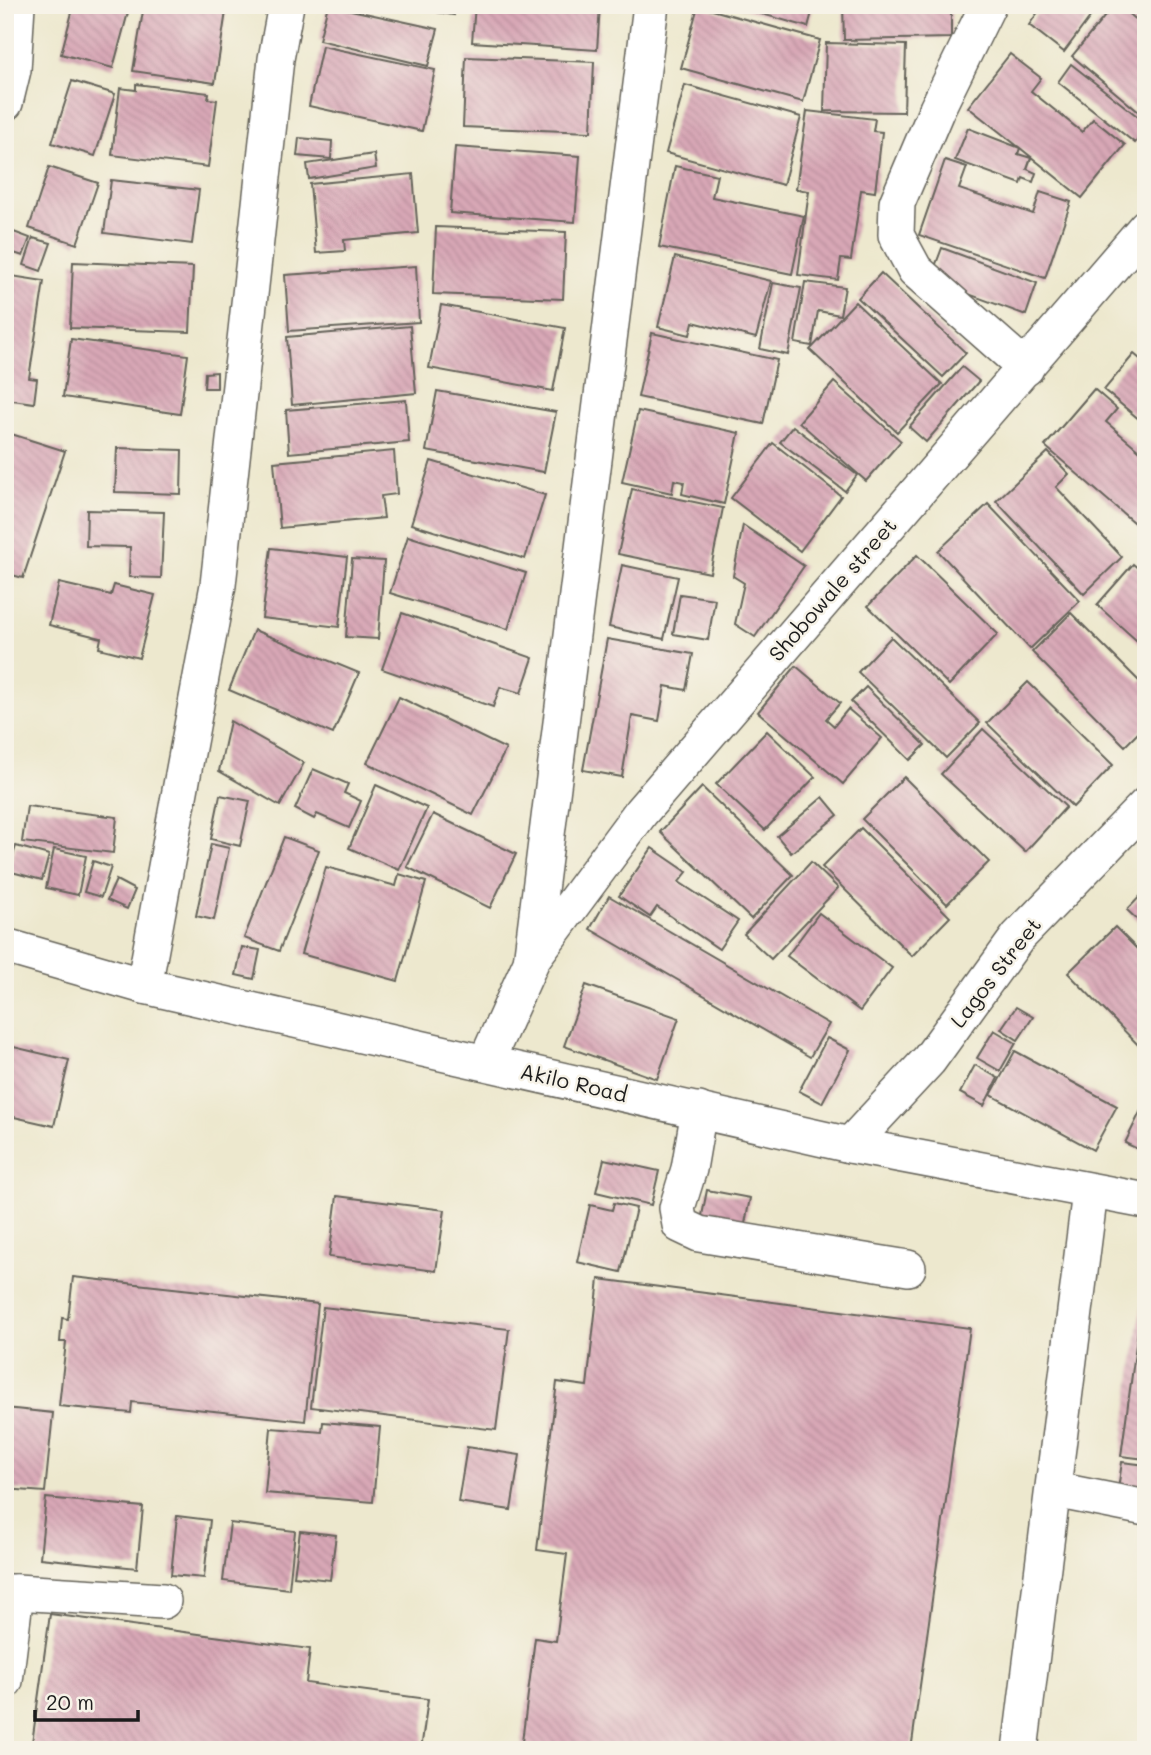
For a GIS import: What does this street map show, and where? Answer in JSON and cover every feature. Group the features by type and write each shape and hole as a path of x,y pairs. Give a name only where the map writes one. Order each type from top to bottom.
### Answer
{"street":[{"path":"5,103 13,70 17,5"},
{"path":"144,986 218,585 276,59 286,5"},
{"path":"486,1062 531,961 651,5"},
{"path":"988,5 937,109 897,203 896,235 915,270 1026,368"},
{"name":"Shobowale street","path":"531,961 641,812 784,643 1146,227"},
{"name":"Lagos Street","path":"850,1145 929,1060 1018,937 1146,805"},
{"name":"Akilo Road","path":"5,946 144,986 850,1145 1146,1201"},
{"path":"699,1110 689,1169 677,1208 680,1225 699,1234 908,1268"},
{"path":"1020,1750 1055,1490 1090,1192"},
{"path":"1055,1490 1146,1508"},
{"path":"5,1681 11,1592 163,1601"}],"building":[{"path":"74,5 130,5 113,68 61,54"},
{"path":"144,5 227,5 215,83 133,71"},
{"path":"328,5 438,29 428,66 319,40"},
{"path":"397,5 456,5 454,15"},
{"path":"475,5 600,5 597,50 472,42"},
{"path":"730,5 814,5 808,27"},
{"path":"843,5 951,5 951,38 844,40"},
{"path":"1043,5 1099,5 1064,52 1029,25"},
{"path":"1114,5 1119,5 1146,28 1146,118 1072,56"},
{"path":"698,6 820,40 803,102 681,68"},
{"path":"826,43 906,45 904,112 824,111"},
{"path":"322,46 435,70 422,131 309,106"},
{"path":"1010,54 1041,78 1031,91 1082,132 1093,119 1125,145 1082,198 968,107"},
{"path":"466,57 594,62 591,132 463,127"},
{"path":"1071,64 1146,123 1146,129 1135,143 1058,82"},
{"path":"72,81 115,94 95,156 52,143"},
{"path":"136,84 209,93 208,99 217,100 208,167 112,155 120,88 136,90"},
{"path":"685,85 801,117 783,185 666,153"},
{"path":"807,111 875,119 873,131 882,132 875,192 861,190 851,260 841,259 838,280 798,275 809,191 796,189"},
{"path":"968,128 1020,148 1018,154 1031,158 1027,169 1036,173 1033,182 1023,178 1021,184 955,160"},
{"path":"299,138 332,141 331,159 297,156"},
{"path":"455,147 580,156 575,222 450,213"},
{"path":"374,154 376,168 309,179 307,164"},
{"path":"945,160 967,167 959,189 1033,214 1040,192 1071,202 1045,278 919,235"},
{"path":"675,166 717,175 712,197 804,216 792,274 659,247"},
{"path":"49,167 98,183 77,244 29,228"},
{"path":"413,174 418,233 344,240 345,251 316,253 310,184"},
{"path":"111,180 199,190 192,244 104,233"},
{"path":"436,227 566,232 563,299 433,294"},
{"path":"11,231 30,238 23,256 5,250"},
{"path":"33,238 51,243 41,271 24,265"},
{"path":"942,248 1037,283 1026,315 930,280"},
{"path":"675,257 771,281 756,338 693,322 690,335 658,327"},
{"path":"73,262 193,267 190,332 70,328"},
{"path":"416,266 419,322 289,331 285,275"},
{"path":"881,273 966,353 943,377 858,298"},
{"path":"5,275 44,281 29,378 37,379 34,403 5,399"},
{"path":"805,282 845,287 840,315 818,311 812,346 795,343"},
{"path":"773,283 801,288 788,355 760,349"},
{"path":"855,302 942,384 897,432 810,350"},
{"path":"441,305 565,328 553,391 429,368"},
{"path":"410,326 416,393 292,405 287,337"},
{"path":"652,333 777,360 763,424 638,397"},
{"path":"71,339 188,355 180,414 63,397"},
{"path":"1134,354 1146,364 1146,425 1104,390"},
{"path":"962,367 979,381 926,442 909,427"},
{"path":"217,372 217,388 204,388 205,373"},
{"path":"834,382 901,441 866,481 799,422"},
{"path":"1094,389 1117,409 1106,422 1146,456 1146,521 1140,528 1045,446"},
{"path":"437,391 556,412 544,472 426,451"},
{"path":"406,400 409,442 289,453 286,410"},
{"path":"638,411 739,433 724,504 682,494 684,482 674,480 672,493 622,482"},
{"path":"793,426 857,475 845,491 780,442"},
{"path":"5,432 65,451 23,578 5,573"},
{"path":"773,443 841,496 800,551 731,498"},
{"path":"117,448 182,450 181,494 115,492"},
{"path":"394,451 397,494 381,496 384,518 280,528 274,462"},
{"path":"1048,452 1069,474 1056,487 1122,557 1084,594 996,501"},
{"path":"431,461 545,495 525,559 411,524"},
{"path":"632,489 723,508 710,573 618,554"},
{"path":"988,504 1080,601 1030,649 938,551"},
{"path":"87,510 164,512 161,578 129,577 130,547 86,546"},
{"path":"743,525 804,566 755,637 735,624 744,583 733,576"},
{"path":"408,536 526,573 508,629 390,593"},
{"path":"271,548 347,557 339,627 262,618"},
{"path":"917,555 998,634 949,685 868,606"},
{"path":"352,559 384,561 378,639 346,637"},
{"path":"1133,564 1146,575 1146,649 1097,605"},
{"path":"622,565 678,577 664,639 609,627"},
{"path":"59,583 111,595 114,585 155,595 139,658 99,648 101,638 49,625"},
{"path":"680,594 715,599 708,640 673,634"},
{"path":"402,613 533,658 521,693 500,687 493,707 382,669"},
{"path":"1071,613 1140,682 1146,676 1146,725 1125,746 1032,652"},
{"path":"254,630 359,673 333,734 229,690"},
{"path":"891,637 980,723 946,758 858,672"},
{"path":"607,639 693,654 686,690 665,686 659,721 632,716 622,777 583,770"},
{"path":"796,666 840,703 826,719 834,726 848,709 882,738 843,784 758,712"},
{"path":"1028,682 1113,765 1073,807 987,723"},
{"path":"866,687 925,745 910,760 851,702"},
{"path":"399,697 506,749 473,815 367,763"},
{"path":"230,721 304,763 280,806 219,771"},
{"path":"983,729 1066,807 1025,852 941,774"},
{"path":"767,731 815,777 765,830 716,784"},
{"path":"313,769 348,784 344,793 361,801 349,828 317,814 314,819 295,809"},
{"path":"904,777 989,862 947,904 862,819"},
{"path":"376,785 427,808 399,870 349,848"},
{"path":"702,787 793,875 751,919 660,832"},
{"path":"220,795 250,801 240,846 211,839"},
{"path":"823,797 838,815 791,853 777,836"},
{"path":"27,806 117,817 113,853 22,842"},
{"path":"433,814 516,854 490,908 407,867"},
{"path":"861,828 950,917 912,956 822,867"},
{"path":"284,837 319,850 279,951 244,938"},
{"path":"211,844 229,848 214,920 196,916"},
{"path":"16,846 49,855 42,880 8,871"},
{"path":"652,848 687,872 679,882 738,921 719,949 657,907 650,917 619,896"},
{"path":"54,849 86,856 78,895 46,888"},
{"path":"93,861 111,867 101,897 84,892"},
{"path":"811,862 838,888 771,959 744,934"},
{"path":"326,867 396,886 399,874 426,882 398,981 301,954"},
{"path":"116,880 135,890 127,909 107,900"},
{"path":"1146,890 1146,928 1127,910"},
{"path":"609,896 829,1024 810,1057 590,929"},
{"path":"819,913 892,968 860,1011 787,956"},
{"path":"1115,927 1146,958 1146,1053 1068,973"},
{"path":"242,947 260,950 254,979 236,975"},
{"path":"586,985 679,1018 657,1079 564,1046"},
{"path":"1016,1007 1033,1017 1018,1040 1001,1029"},
{"path":"994,1030 1016,1043 1000,1071 977,1058"},
{"path":"827,1038 850,1050 822,1103 799,1091"},
{"path":"5,1045 69,1060 54,1126 5,1115"},
{"path":"1015,1051 1117,1106 1093,1150 991,1095"},
{"path":"975,1065 998,1078 984,1106 960,1093"},
{"path":"1146,1100 1146,1153 1125,1143"},
{"path":"604,1159 659,1171 651,1205 596,1192"},
{"path":"707,1190 750,1198 743,1234 700,1226"},
{"path":"337,1196 445,1210 436,1271 329,1257"},
{"path":"614,1203 636,1208 621,1272 577,1262 590,1205 612,1210"},
{"path":"73,1277 318,1304 305,1421 132,1402 131,1413 59,1406 66,1342 60,1342 62,1318 68,1319"},
{"path":"599,1279 970,1328 911,1750 521,1750 535,1638 556,1641 567,1554 537,1550 557,1382 587,1386"},
{"path":"1143,1293 1146,1294 1146,1459 1121,1456"},
{"path":"323,1307 509,1329 496,1430 311,1407"},
{"path":"5,1408 53,1413 45,1492 5,1489"},
{"path":"323,1422 380,1427 373,1502 265,1493 271,1428 322,1432"},
{"path":"467,1447 520,1455 511,1510 458,1502"},
{"path":"1122,1462 1146,1465 1146,1493 1118,1489"},
{"path":"46,1498 143,1507 137,1568 40,1558"},
{"path":"177,1516 210,1520 204,1578 171,1575"},
{"path":"230,1523 295,1531 289,1589 223,1581"},
{"path":"300,1531 336,1535 330,1580 294,1576"},
{"path":"50,1614 310,1649 306,1683 428,1699 421,1750 31,1750"}]}
